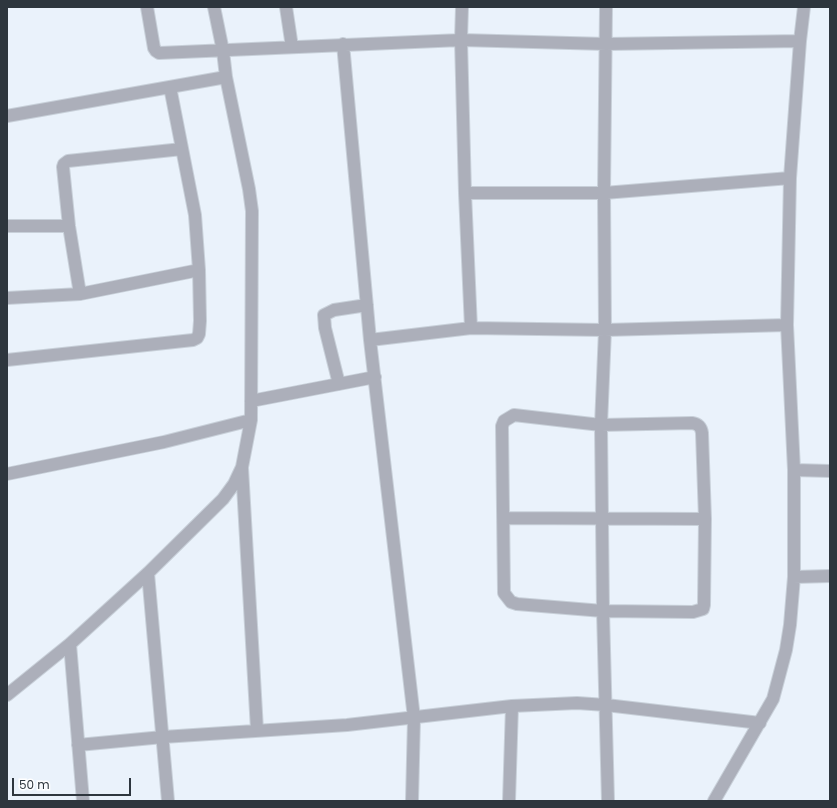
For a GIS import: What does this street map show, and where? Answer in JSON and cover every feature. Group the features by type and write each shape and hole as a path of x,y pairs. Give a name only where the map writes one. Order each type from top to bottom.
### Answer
{"street":[{"path":"147,7 153,42 156,51 159,53 460,40 606,44 800,42"},
{"path":"214,7 252,211 251,420 242,467 257,730"},
{"path":"286,7 292,47"},
{"path":"462,7 460,40 465,193 472,328"},
{"path":"606,7 604,193 605,330 601,425 603,611 608,801"},
{"path":"714,801 773,699 786,650 794,577 794,470 787,325 790,178 804,7"},
{"path":"343,44 370,340 414,718 412,801"},
{"path":"7,116 226,77"},
{"path":"7,360 193,340 197,338 199,334 199,270 195,215 170,87"},
{"path":"80,294 69,226 63,167 66,163 182,149"},
{"path":"465,193 604,193 790,178"},
{"path":"7,226 69,226"},
{"path":"7,298 80,294 199,270"},
{"path":"339,384 325,328 324,315 334,310 367,305"},
{"path":"370,340 472,328 605,330 787,325"},
{"path":"251,401 375,377"},
{"path":"514,415 601,425 692,423 699,425 702,433 705,518 703,610 693,612 603,611 517,604 509,600 504,593 504,518 502,426 504,421 514,415"},
{"path":"7,474 164,442 251,420"},
{"path":"7,695 70,644 148,573 223,499 234,484 242,467"},
{"path":"794,470 830,471"},
{"path":"504,518 705,518"},
{"path":"148,573 168,801"},
{"path":"794,577 830,576"},
{"path":"70,644 83,801"},
{"path":"78,744 257,730 347,725 512,706 577,703 760,723"},
{"path":"509,801 512,706"}]}
